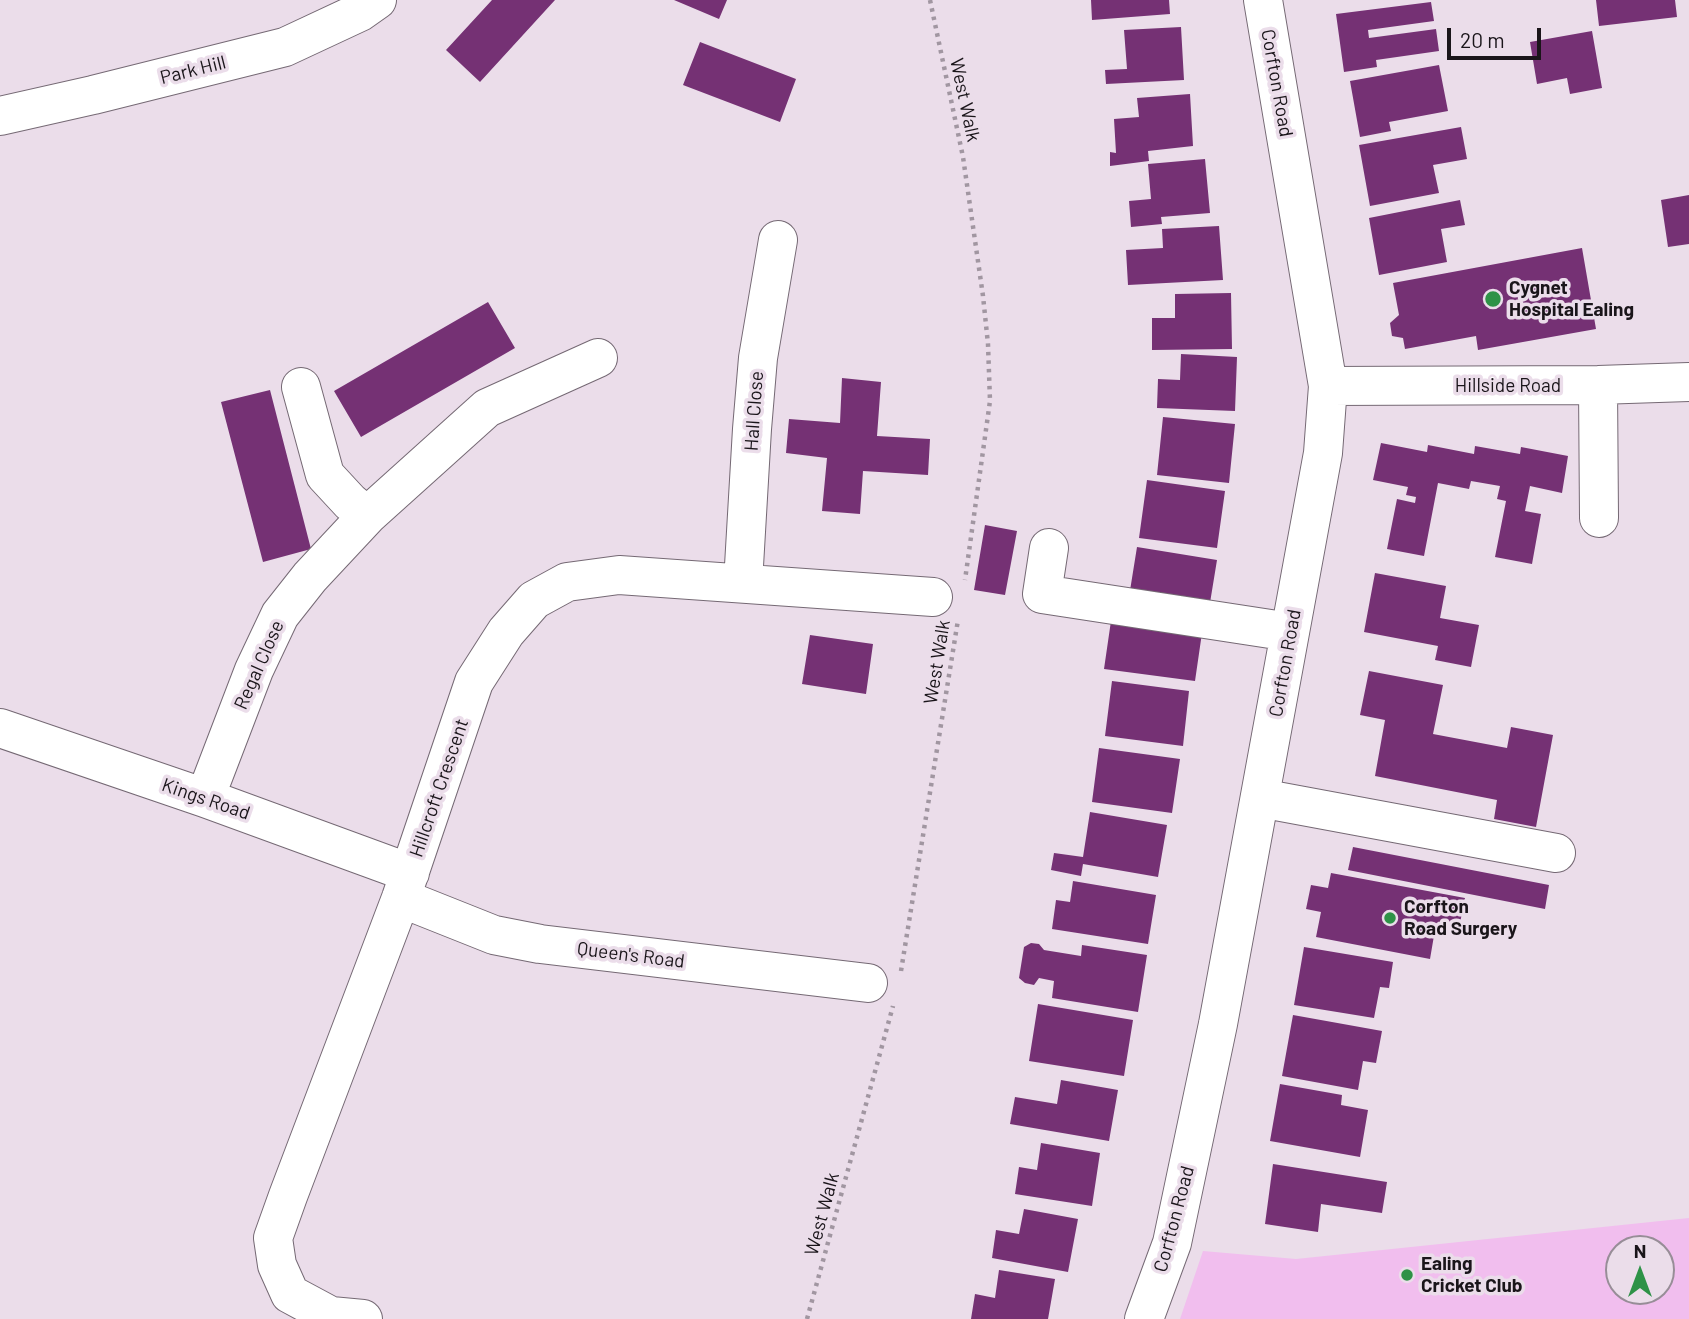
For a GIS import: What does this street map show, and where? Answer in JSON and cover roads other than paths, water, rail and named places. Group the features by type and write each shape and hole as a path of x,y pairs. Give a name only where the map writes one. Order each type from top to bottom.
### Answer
{"street":[{"name":"Park Hill","path":"0,116 285,47 360,12 377,0"},
{"name":"Corfton Road","path":"1144,1319 1171,1243 1219,1024 1322,453 1328,386 1263,0"},
{"name":"Hall Close","path":"743,583 758,358 778,240"},
{"name":"Regal Close","path":"205,798 254,670 281,615 310,577 367,516 487,408 598,358"},
{"name":"Hillside Road","path":"1328,386 1689,382"},
{"path":"1598,385 1600,518"},
{"path":"301,387 324,475 367,516"},
{"path":"1049,548 1042,594 1290,632"},
{"name":"Hillcroft Crescent","path":"363,1319 331,1316 290,1294 277,1265 273,1238 406,885 474,682 506,632 534,600 567,582 619,575 952,599"},
{"name":"Kings Road","path":"0,728 205,798 406,885"},
{"path":"1260,798 1556,853"},
{"name":"Queen's Road","path":"406,885 494,935 540,944 888,985"}],"place":[{"name":"Cygnet Hospital Ealing","path":"1493,299"},
{"name":"Corfton Road Surgery","path":"1390,918"},
{"name":"Ealing Cricket Club","path":"1407,1275"}]}
